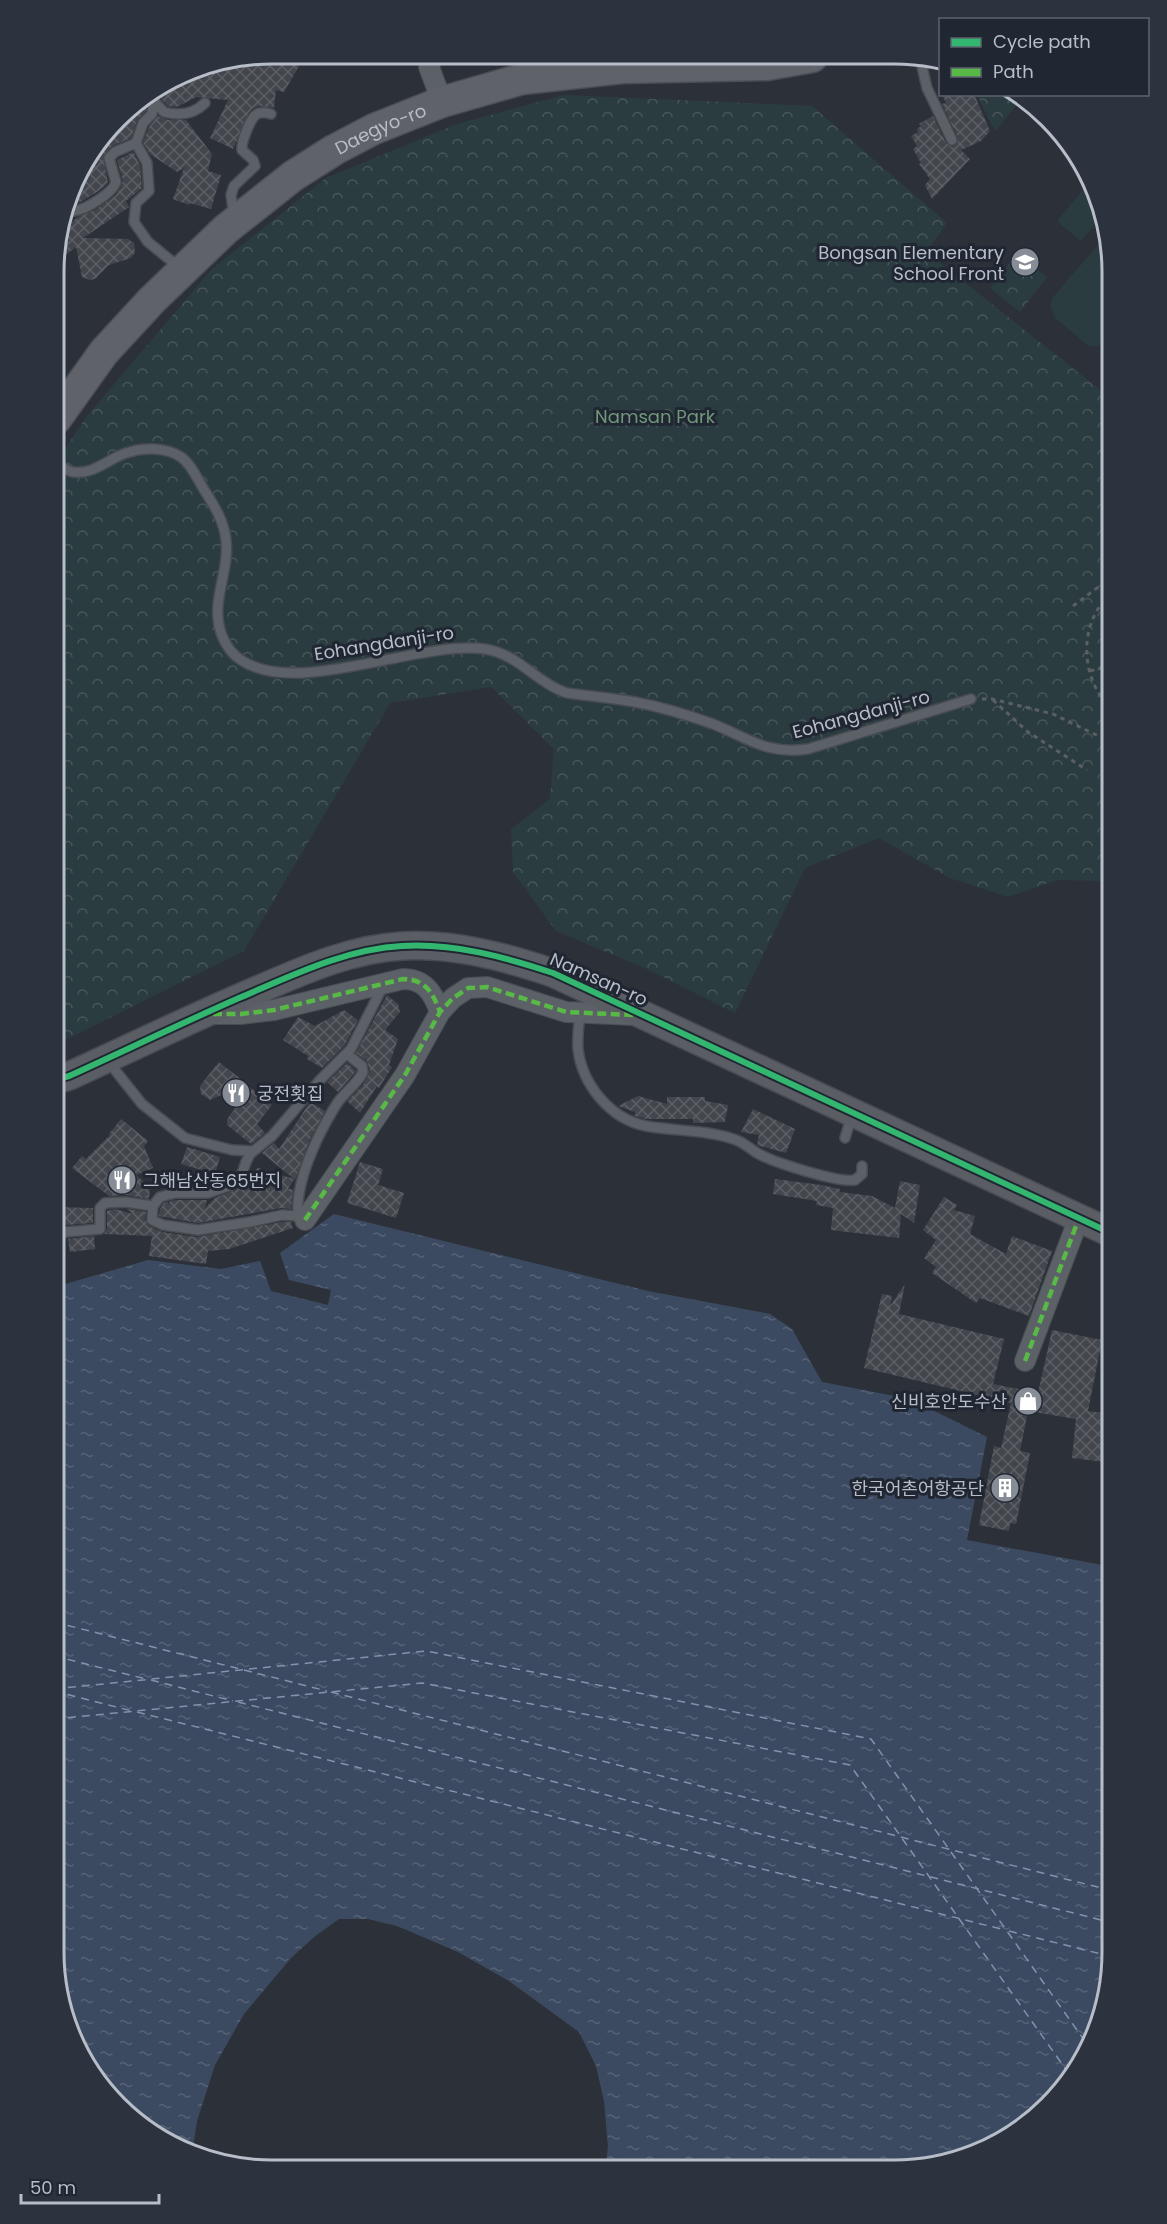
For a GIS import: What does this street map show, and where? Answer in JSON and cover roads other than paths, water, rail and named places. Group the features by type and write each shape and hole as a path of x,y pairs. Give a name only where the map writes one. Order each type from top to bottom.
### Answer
{"main road":[{"name":"Daegyo-ro","path":"64,408 104,352 183,269 235,222 293,176 334,150 374,129 442,102 522,79 622,68 772,64"}],"street":[{"path":"430,65 442,102"},
{"name":"Namsan-ro","path":"64,1076 283,979 339,958 382,948 423,945 468,950 523,963 553,974 642,1015 849,1125 1102,1229"},
{"path":"204,1014 241,1014 274,1010 404,979 423,983 433,996 440,1012"},
{"path":"302,1218 405,1075 440,1012 461,992 480,986 558,1010 642,1015"},
{"path":"1025,1362 1079,1218"}],"lane":[{"path":"922,67 927,88 952,140"},
{"path":"156,100 164,112 179,114 192,112 205,104"},
{"path":"75,210 85,208 113,189 116,182 109,158 115,152 136,143 143,123 152,114 153,102"},
{"path":"235,222 232,190 236,182 255,166 253,160 242,150 242,142 255,115 272,114"},
{"path":"136,143 147,163 150,183 149,191 136,204 134,222 148,242 183,269"},
{"name":"Eohangdanji-ro","path":"64,468 72,472 89,471 126,453 154,450 171,452 187,461 217,511 224,529 226,552 217,601 219,626 227,646 234,654 256,667 287,672 323,671 443,648 486,649 509,657 564,692 636,702 714,725 757,745 789,751 808,749 972,699"},
{"path":"347,1054 362,1066 363,1072 337,1103 314,1147 301,1183 302,1218 282,1215 198,1230 158,1224 152,1220 153,1206 160,1197 208,1193 231,1185 244,1173 246,1162 254,1151 272,1136 321,1079 347,1054 386,982"},
{"path":"580,1012 577,1041 583,1072 597,1095 626,1118 645,1125 733,1138 762,1155 833,1179 855,1180 862,1174 862,1166"},
{"path":"106,1059 142,1104 185,1138 232,1150 254,1151"},
{"path":"64,1233 100,1229 100,1208 105,1203 125,1202 153,1206"}],"water":[{"path":"334,1214 648,1291 770,1314 792,1329 822,1382 910,1399 987,1437 967,1540 1102,1565 1102,1965 1099,1992 1081,2044 1068,2067 1042,2099 1010,2125 987,2138 935,2156 895,2160 606,2160 608,2147 604,2101 596,2066 579,2032 509,1981 458,1952 397,1926 368,1919 339,1919 291,1958 244,2014 215,2065 197,2121 193,2144 168,2132 125,2099 107,2078 86,2044 68,1992 64,1952 64,1284 148,1260 221,1269 260,1261 271,1291 328,1305 331,1290 289,1280 280,1253"}],"place":[{"name":"Bongsan Elementary School Front","path":"1025,262"},
{"name":"궁전횟집","path":"236,1093"},
{"name":"그해남산동65번지","path":"122,1180"},
{"name":"신비호안도수산","path":"1028,1401"},
{"name":"한국어촌어항공단","path":"1005,1488"}],"park label":[{"name":"Namsan Park","path":"655,416"}]}
